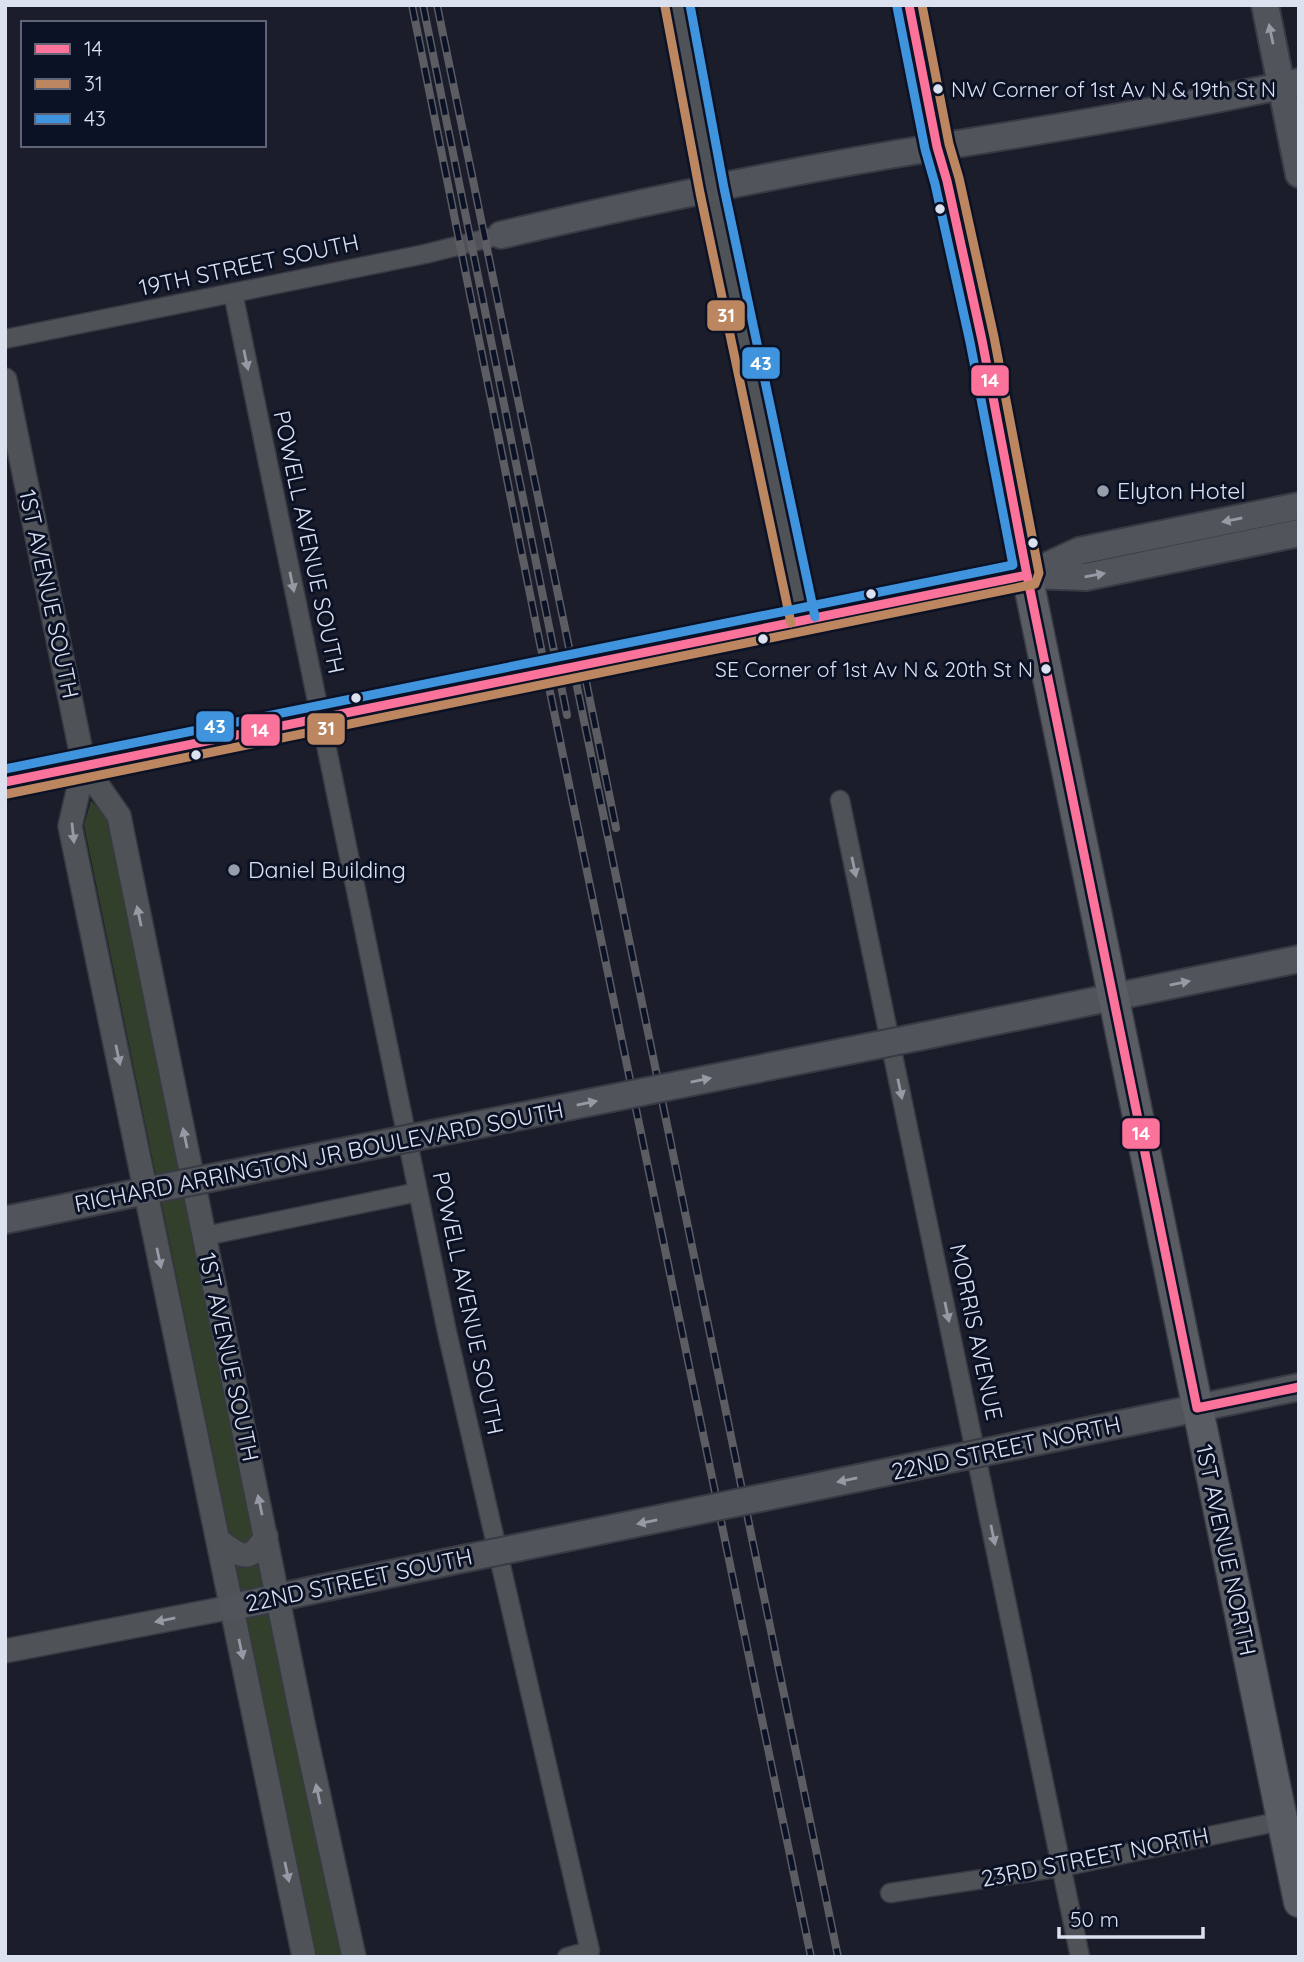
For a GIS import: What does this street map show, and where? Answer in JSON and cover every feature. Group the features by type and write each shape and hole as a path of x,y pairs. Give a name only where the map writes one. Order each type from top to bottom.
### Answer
{"main road":[{"name":"1ST AVENUE NORTH","path":"909,5 937,147 982,340 1027,575 1197,1408 1290,1819 1299,1902"},
{"path":"1265,5 1291,84 1299,174"},
{"path":"501,235 712,190 937,147 1117,118 1291,84"},
{"path":"667,647 1027,575 1079,551 1299,506"},
{"path":"1027,575 1086,577 1299,533"},
{"path":"5,782 518,677"},
{"name":"RICHARD ARRINGTON JR BOULEVARD SOUTH","path":"5,1220 1299,959"},
{"name":"22ND STREET NORTH","path":"713,1508 1299,1387"},
{"name":"22ND STREET SOUTH","path":"232,1606 713,1508"}],"street":[{"path":"677,5 712,190 803,621"},
{"name":"19TH STREET SOUTH","path":"5,339 425,254 501,235"},
{"name":"POWELL AVENUE SOUTH","path":"233,293 447,1332 590,1951 567,1957"},
{"name":"1ST AVENUE SOUTH","path":"5,380 84,766 119,816 304,1728 354,1957"},
{"name":"1ST AVENUE SOUTH","path":"84,766 71,826 153,1190 219,1541 304,1957"},
{"name":"MORRIS AVENUE","path":"840,800 1080,1957"},
{"path":"205,1236 418,1192"},
{"path":"219,1541 237,1555 248,1556 257,1551 266,1536"},
{"name":"22ND STREET SOUTH","path":"5,1651 232,1606"},
{"name":"23RD STREET NORTH","path":"890,1892 1062,1867 1290,1819"}],"green space":[{"path":"91,801 109,819 343,1957 316,1957 84,825"}],"tunnel":[{"path":"543,672 667,647"},
{"path":"518,677 543,672"}],"railway":[{"path":"412,5 537,629 811,1957"},
{"path":"423,5 567,715"},
{"path":"437,5 838,1957"},
{"path":"586,681 616,828"}],"transit line":[{"name":"43","path":"690,5 724,188 815,617"},
{"name":"14","path":"909,5 937,147 982,340 1027,575 1197,1408 1299,1387"},
{"name":"31","path":"7,794 1035,584 1039,573 994,337 949,144 922,5"},
{"name":"31","path":"665,7 700,193 791,623"},
{"name":"43","path":"5,769 1013,565 970,342 925,149 897,7"},
{"name":"14","path":"5,782 1027,575"}],"place":[{"name":"NW Corner of 1st Av N & 19th St N","path":"938,89"},
{"name":"Elyton Hotel","path":"1103,491"},
{"name":"SE Corner of 1st Av N & 20th St N","path":"1046,669"},
{"name":"Daniel Building","path":"234,870"}]}
